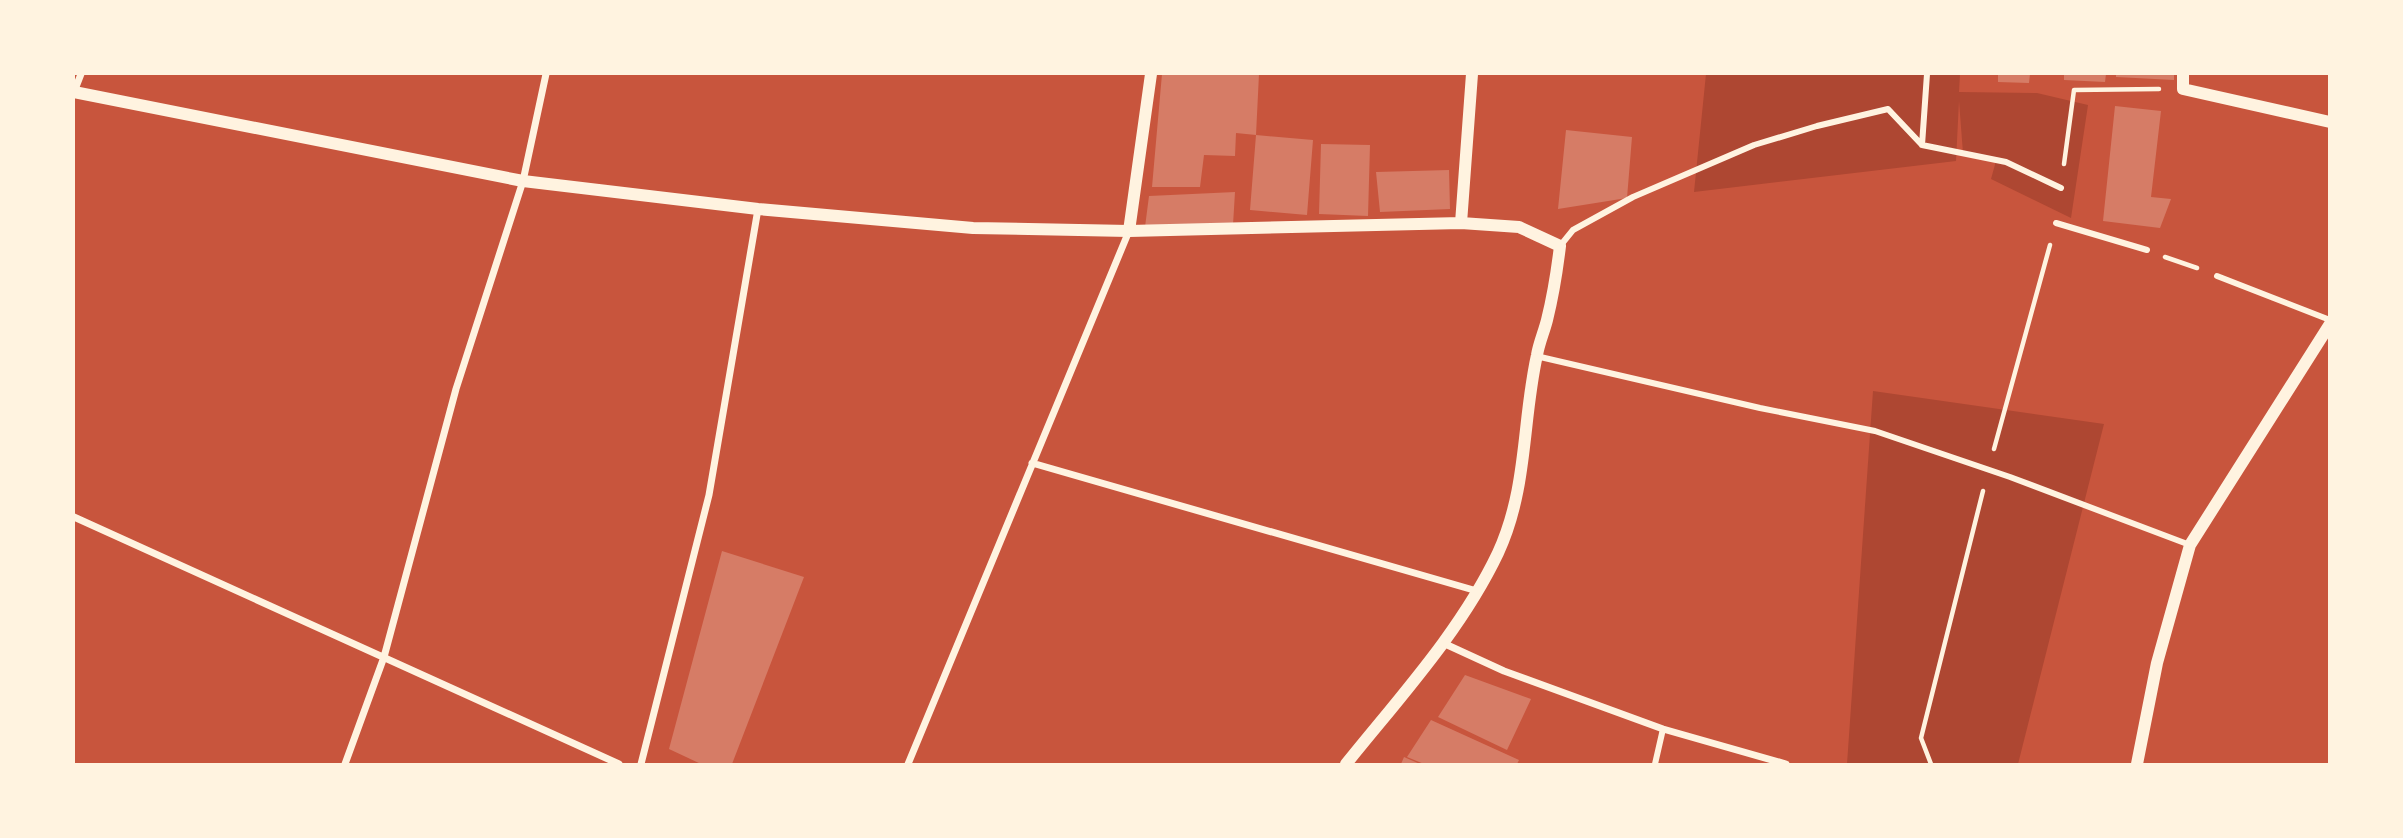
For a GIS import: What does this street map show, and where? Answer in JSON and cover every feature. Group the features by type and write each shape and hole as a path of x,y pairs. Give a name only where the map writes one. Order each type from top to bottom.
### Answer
{"street":[{"path":"80,74 74,93 523,181 758,209 973,228 1129,231 1461,223 1519,227 1560,246"},
{"path":"345,765 384,657 456,389 523,181 546,74"},
{"path":"908,765 1129,231 1151,74"},
{"path":"1461,223 1472,74"},
{"path":"1922,145 1927,74"},
{"path":"2183,74 2183,89 2329,122"},
{"path":"1346,765 1442,643 1478,591 1498,552 1513,513 1522,471 1536,356 1547,320 1560,246 1573,230 1633,197 1754,145 1888,109 1922,145 2006,162 2061,188"},
{"path":"641,765 709,495 758,209"},
{"path":"2056,223 2147,250"},
{"path":"2137,765 2157,663 2190,545 2329,322 2217,276"},
{"path":"1536,356 1760,408 1875,431 1989,470 2190,545"},
{"path":"1032,463 1478,591"},
{"path":"74,517 619,765"},
{"path":"1442,643 1504,671 1663,729 1786,765"},
{"path":"1655,765 1663,729"}],"path":[{"path":"2061,188 2074,90 2183,89"},
{"path":"1931,765 1921,738 1989,470 2056,223"},
{"path":"2147,250 2217,276"}],"shaded area":[{"path":"1706,74 1960,74 1959,92 2037,93 2088,105 2071,218 1991,179 1996,161 1963,153 1959,101 1956,161 1694,192"},
{"path":"1873,391 2104,424 2018,764 1847,764"}],"building":[{"path":"1162,74 1259,74 1256,135 1236,133 1235,156 1204,155 1200,187 1152,187"},
{"path":"1998,74 2030,74 2029,83 1998,82"},
{"path":"2064,74 2106,74 2105,82 2064,80"},
{"path":"2116,74 2174,74 2174,80 2116,77"},
{"path":"2115,106 2161,111 2151,197 2171,199 2160,228 2103,221"},
{"path":"1566,130 1632,137 1627,198 1558,209"},
{"path":"1256,135 1313,140 1307,215 1250,210"},
{"path":"1321,144 1370,145 1368,216 1319,214"},
{"path":"1449,170 1450,209 1380,212 1376,172"},
{"path":"1235,192 1233,225 1145,227 1149,196"},
{"path":"722,551 804,577 732,764 701,764 669,749"},
{"path":"1465,675 1531,699 1507,750 1438,717"},
{"path":"1431,720 1519,760 1517,764 1424,764 1407,757"},
{"path":"1404,757 1420,764 1401,764"}]}
